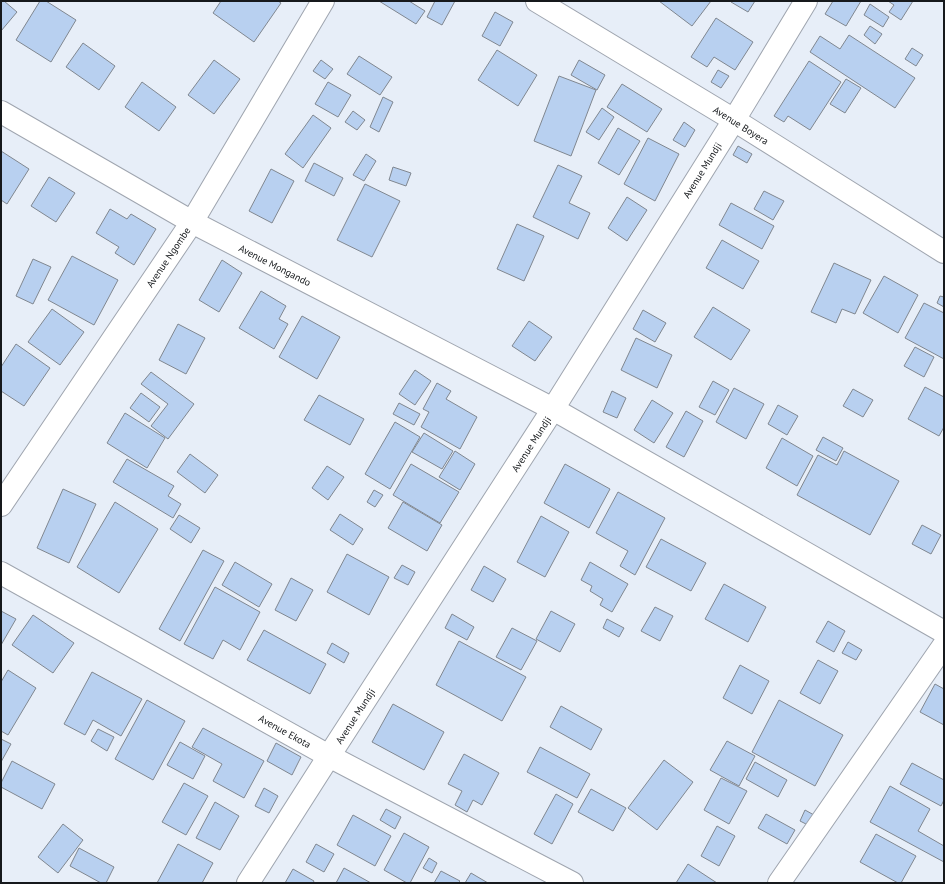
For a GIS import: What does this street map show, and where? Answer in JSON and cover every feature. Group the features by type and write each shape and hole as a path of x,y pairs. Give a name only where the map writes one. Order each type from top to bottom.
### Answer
{"street":[{"name":"Avenue Ngombe","path":"1,505 192,222 323,1"},
{"name":"Avenue Boyera","path":"537,1 734,120 944,252"},
{"name":"Avenue Mundji","path":"248,883 553,410 734,120 806,1"},
{"name":"Avenue Mongando","path":"1,112 192,222 553,410 944,632"},
{"name":"Avenue Ekota","path":"1,573 329,756 572,883"},
{"path":"779,883 944,645"}],"building":[{"path":"1,1 4,1 17,12 1,31"},
{"path":"40,1 46,1 76,20 51,62 16,40"},
{"path":"221,1 278,1 281,3 254,42 213,13"},
{"path":"379,1 409,1 425,11 416,24"},
{"path":"435,1 455,1 442,25 427,17"},
{"path":"659,1 711,1 692,26"},
{"path":"731,1 755,1 748,12"},
{"path":"833,1 861,1 846,26 825,14"},
{"path":"888,1 913,1 901,20 889,12 894,5"},
{"path":"870,4 889,17 883,27 864,15"},
{"path":"495,12 513,22 500,46 482,36"},
{"path":"716,18 753,42 735,70 714,57 707,67 691,57"},
{"path":"870,26 882,34 875,44 864,35"},
{"path":"849,35 915,78 895,108 810,52 820,36 840,49"},
{"path":"83,43 115,66 99,90 66,67"},
{"path":"912,48 923,55 916,66 905,59"},
{"path":"497,50 537,75 518,106 478,80"},
{"path":"359,56 392,77 380,95 347,74"},
{"path":"214,60 240,79 214,114 188,95"},
{"path":"321,60 333,69 325,79 313,71"},
{"path":"579,60 605,75 597,90 571,75"},
{"path":"809,61 841,82 810,130 788,116 784,122 774,116"},
{"path":"718,70 729,76 721,88 711,82"},
{"path":"559,76 596,90 571,156 534,141"},
{"path":"846,79 861,88 845,113 830,104"},
{"path":"142,82 176,107 159,131 125,107"},
{"path":"328,82 351,95 338,117 315,104"},
{"path":"622,84 662,109 647,132 607,107"},
{"path":"383,97 393,102 379,132 370,127"},
{"path":"602,108 614,117 599,140 586,132"},
{"path":"353,111 365,120 357,130 345,122"},
{"path":"313,115 331,128 303,168 285,154"},
{"path":"684,122 695,130 685,147 673,140"},
{"path":"618,128 640,141 619,175 598,163"},
{"path":"648,138 679,154 655,201 624,184"},
{"path":"738,146 752,154 747,163 733,155"},
{"path":"1,151 29,169 7,204 1,200"},
{"path":"366,154 376,161 364,181 353,175"},
{"path":"314,163 343,178 334,196 305,181"},
{"path":"558,165 582,176 569,203 590,213 578,239 533,217"},
{"path":"393,167 411,173 406,186 389,180"},
{"path":"271,169 294,181 272,223 249,211"},
{"path":"49,177 75,193 56,222 31,206"},
{"path":"365,184 400,201 372,257 337,240"},
{"path":"764,191 784,201 773,220 754,209"},
{"path":"627,197 647,210 627,241 608,228"},
{"path":"731,203 774,226 762,249 719,225"},
{"path":"110,209 127,219 131,214 156,229 134,265 115,253 119,247 96,233"},
{"path":"517,224 544,236 524,281 497,269"},
{"path":"722,240 759,261 743,289 706,268"},
{"path":"72,256 118,280 94,325 48,300"},
{"path":"33,259 51,267 33,304 16,296"},
{"path":"222,260 242,273 219,312 199,300"},
{"path":"834,263 871,280 855,314 842,309 836,323 811,312"},
{"path":"884,276 918,295 898,333 863,313"},
{"path":"261,291 286,306 279,319 288,324 274,349 239,328"},
{"path":"940,296 944,297 944,307 937,303"},
{"path":"924,303 944,313 944,359 905,338"},
{"path":"713,307 750,330 731,360 694,337"},
{"path":"52,309 84,332 60,365 28,342"},
{"path":"643,310 666,323 655,342 633,329"},
{"path":"302,316 340,337 317,379 279,357"},
{"path":"529,321 552,337 535,361 512,346"},
{"path":"178,324 205,338 186,374 159,360"},
{"path":"636,338 672,355 657,388 621,370"},
{"path":"16,344 50,368 24,406 1,391 1,367"},
{"path":"915,347 934,357 924,377 904,366"},
{"path":"415,370 431,381 415,405 399,394"},
{"path":"151,372 194,404 168,439 151,426 168,404 141,384"},
{"path":"713,381 729,390 715,415 699,407"},
{"path":"437,383 451,391 446,399 477,417 460,449 421,427 429,412 423,409"},
{"path":"925,387 944,397 944,427 939,436 908,419"},
{"path":"734,388 764,404 746,439 716,422"},
{"path":"853,389 873,400 863,417 843,406"},
{"path":"612,391 626,398 617,418 603,412"},
{"path":"141,393 160,407 149,422 130,408"},
{"path":"319,395 364,419 350,445 304,420"},
{"path":"652,400 673,413 654,443 634,430"},
{"path":"399,403 420,414 414,425 393,414"},
{"path":"778,405 798,416 787,435 768,424"},
{"path":"686,411 703,421 684,457 666,447"},
{"path":"125,413 165,438 147,468 107,443"},
{"path":"395,422 420,437 390,489 365,474"},
{"path":"424,433 453,451 442,469 412,452"},
{"path":"823,437 843,448 836,461 816,450"},
{"path":"782,438 813,456 797,486 766,468"},
{"path":"455,451 475,464 460,490 439,477"},
{"path":"844,451 899,481 870,535 797,495 818,455 837,465"},
{"path":"190,454 218,475 205,493 177,472"},
{"path":"127,459 174,486 168,496 181,504 173,518 113,482"},
{"path":"411,464 459,492 440,523 393,495"},
{"path":"565,464 610,489 589,528 544,503"},
{"path":"327,466 344,477 328,500 312,488"},
{"path":"63,489 96,504 69,563 37,548"},
{"path":"374,490 383,495 375,507 367,502"},
{"path":"618,492 665,518 635,575 620,566 628,551 596,533"},
{"path":"115,502 158,529 119,593 77,567"},
{"path":"403,502 442,525 427,551 388,528"},
{"path":"340,514 363,529 353,545 330,530"},
{"path":"179,515 200,528 191,543 170,529"},
{"path":"541,516 569,532 545,577 517,562"},
{"path":"922,525 941,535 931,554 912,544"},
{"path":"661,539 706,563 691,591 646,567"},
{"path":"203,550 224,561 180,641 159,629"},
{"path":"347,554 389,577 369,615 327,592"},
{"path":"235,562 272,584 259,607 222,585"},
{"path":"590,562 628,584 612,612 600,605 603,599 590,591 592,586 581,580"},
{"path":"402,565 415,572 408,585 394,578"},
{"path":"484,566 506,579 493,602 471,590"},
{"path":"291,578 313,590 296,621 275,610"},
{"path":"724,584 766,607 748,642 705,619"},
{"path":"215,587 260,612 240,650 223,640 213,659 184,644"},
{"path":"655,607 673,616 660,641 641,631"},
{"path":"1,611 16,619 1,645"},
{"path":"551,611 575,624 560,652 536,639"},
{"path":"452,614 474,627 467,640 445,628"},
{"path":"33,615 74,643 53,673 12,645"},
{"path":"607,619 624,628 619,637 603,628"},
{"path":"828,621 845,631 834,652 816,642"},
{"path":"512,628 537,641 521,670 496,657"},
{"path":"264,630 326,664 310,694 247,660"},
{"path":"459,641 526,677 502,721 436,685"},
{"path":"848,642 862,650 856,660 842,653"},
{"path":"332,643 349,653 344,663 327,653"},
{"path":"818,660 838,671 820,704 800,693"},
{"path":"740,665 769,681 752,714 723,698"},
{"path":"8,670 36,688 8,735 1,731 1,682"},
{"path":"92,672 142,699 121,736 93,720 85,735 64,724"},
{"path":"935,684 944,689 944,725 920,712"},
{"path":"147,700 185,721 153,780 115,759"},
{"path":"779,700 843,735 815,786 752,752"},
{"path":"393,704 444,732 424,770 372,742"},
{"path":"561,706 602,729 591,750 550,727"},
{"path":"203,728 264,761 244,798 213,781 222,764 192,747"},
{"path":"98,729 114,737 107,751 91,741"},
{"path":"1,739 11,744 1,762"},
{"path":"727,741 755,756 739,786 710,770"},
{"path":"180,742 205,756 193,779 167,765"},
{"path":"276,743 301,757 292,775 267,761"},
{"path":"540,747 590,774 577,798 527,772"},
{"path":"464,754 499,773 482,805 473,800 467,812 455,805 462,791 448,784"},
{"path":"664,760 693,782 657,830 628,808"},
{"path":"12,761 55,784 42,809 1,787 1,783"},
{"path":"755,762 787,780 778,797 746,779"},
{"path":"912,763 944,780 944,800 941,806 900,784"},
{"path":"721,778 747,791 729,824 704,810"},
{"path":"184,783 208,796 186,835 162,822"},
{"path":"890,786 930,809 918,831 944,846 944,862 870,822"},
{"path":"264,788 278,796 269,813 255,806"},
{"path":"591,789 626,808 613,831 578,812"},
{"path":"556,794 573,804 552,844 534,834"},
{"path":"215,802 239,816 220,850 196,838"},
{"path":"386,809 401,817 395,829 380,820"},
{"path":"805,810 814,815 808,825 800,821"},
{"path":"766,814 795,830 787,844 758,828"},
{"path":"353,815 391,836 375,866 337,845"},
{"path":"63,824 83,840 58,873 38,857"},
{"path":"717,826 735,836 719,866 701,856"},
{"path":"404,833 429,847 410,883 407,883 384,870"},
{"path":"876,834 916,856 901,883 898,883 860,862"},
{"path":"178,844 213,863 202,883 157,883"},
{"path":"316,844 334,854 324,872 306,862"},
{"path":"79,848 114,867 106,883 101,883 70,866"},
{"path":"429,858 437,863 432,873 423,868"},
{"path":"688,864 717,883 676,883"},
{"path":"344,868 371,883 336,883"},
{"path":"293,869 314,881 313,883 285,883"},
{"path":"441,871 460,881 458,883 434,883"},
{"path":"471,873 488,883 465,883"}]}
